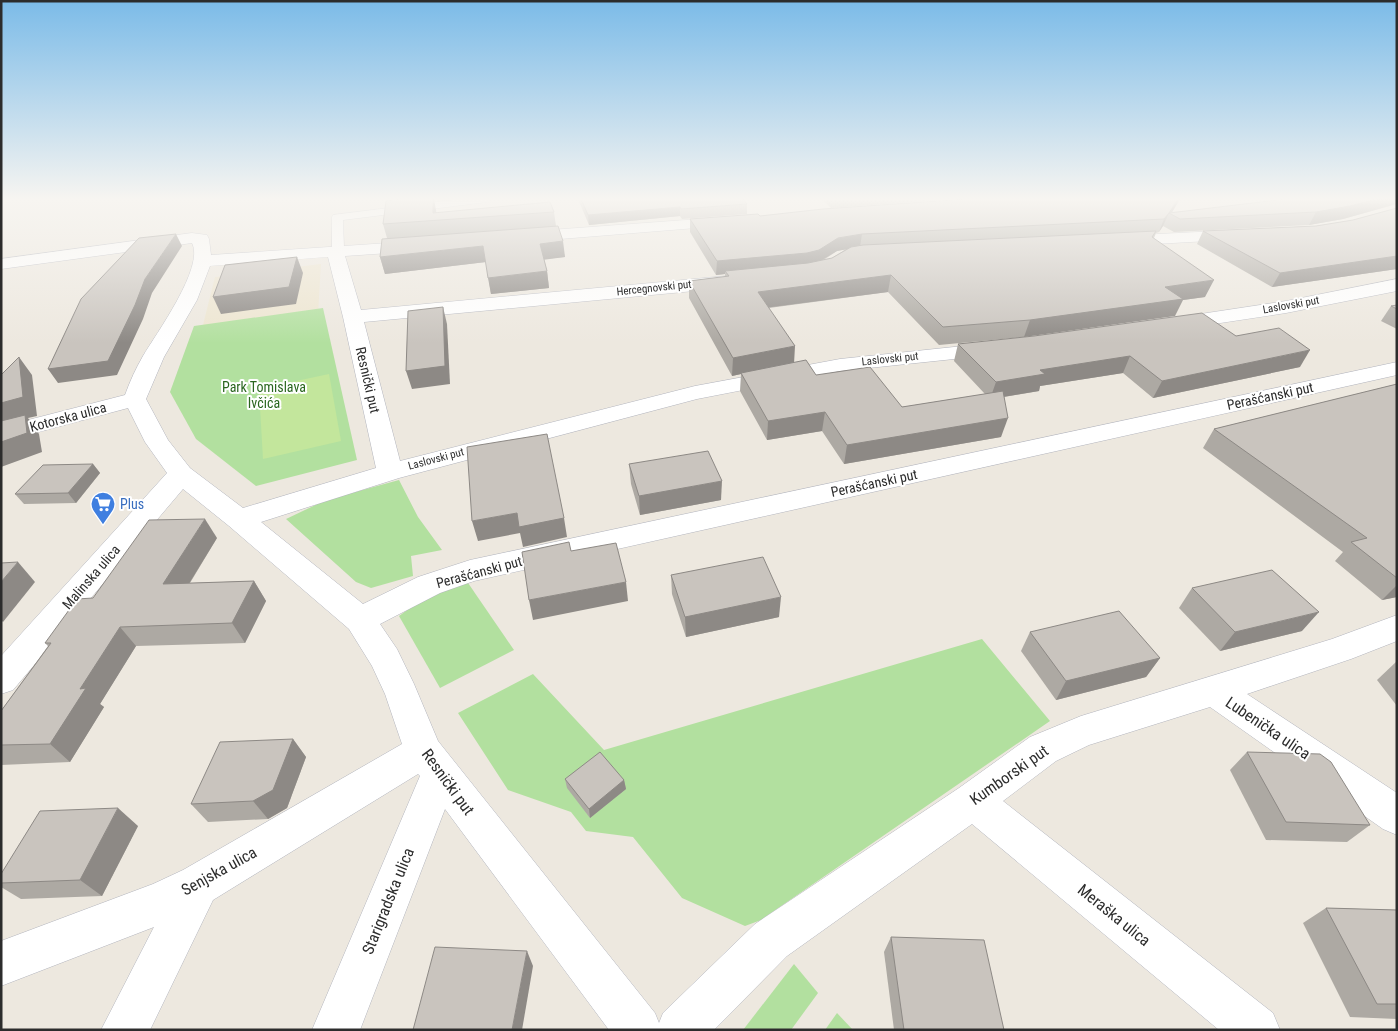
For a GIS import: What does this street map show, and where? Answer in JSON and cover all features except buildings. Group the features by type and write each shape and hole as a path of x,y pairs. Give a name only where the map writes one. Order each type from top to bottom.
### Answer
{"street":[{"path":"1,264 125,247"},
{"path":"200,247 202,250 335,252 403,247"},
{"path":"135,399 152,358 186,302 202,250"},
{"name":"Resnički put","path":"335,252 353,317 390,472"},
{"name":"Hercegnovski put","path":"353,317 745,280"},
{"name":"Laslovski put","path":"1156,326 1286,307 1397,285"},
{"name":"Laslovski put","path":"390,472 596,417 704,391 840,365 1009,346"},
{"name":"Perašćanski put","path":"360,620 429,585 470,571 1397,368"},
{"name":"Resnički put","path":"135,399 157,442 181,474 239,519 360,620 390,668 431,762 638,1030"},
{"name":"Kotorska ulica","path":"1,435 135,399"},
{"path":"239,519 390,472"},
{"name":"Malinska ulica","path":"1,680 181,474"},
{"name":"Kumborski put","path":"680,1030 771,940 973,801 1043,749 1081,732 1339,650 1397,628"},
{"name":"Lubenička ulica","path":"1214,691 1397,816"},
{"name":"Senjska ulica","path":"1,964 162,902 198,885 431,762"},
{"name":"Starigradska ulica","path":"336,1030 431,762"},
{"name":"Meraška ulica","path":"973,801 1256,1030"},
{"path":"125,1030 198,885"}],"lane":[{"path":"335,252 338,247"}],"shaded area":[{"path":"321,264 318,314 202,329 215,277"}],"green space":[{"name":"Park Tomislava Ivčića","path":"323,308 357,460 256,486 196,439 170,392 194,326"},
{"path":"329,374 341,441 263,459 259,389"},
{"path":"399,480 418,517 442,550 411,556 413,576 371,588 356,582 286,519 326,500"},
{"path":"466,580 514,650 440,688 399,616 432,592"},
{"path":"982,639 1050,721 761,920 745,926 682,898 633,837 586,831 571,812 508,790 458,713 533,674 604,750"},
{"path":"794,964 818,993 791,1030 743,1030"},
{"path":"837,1013 853,1030 825,1030"}],"place":[{"name":"Plus","path":"103,525"}]}
